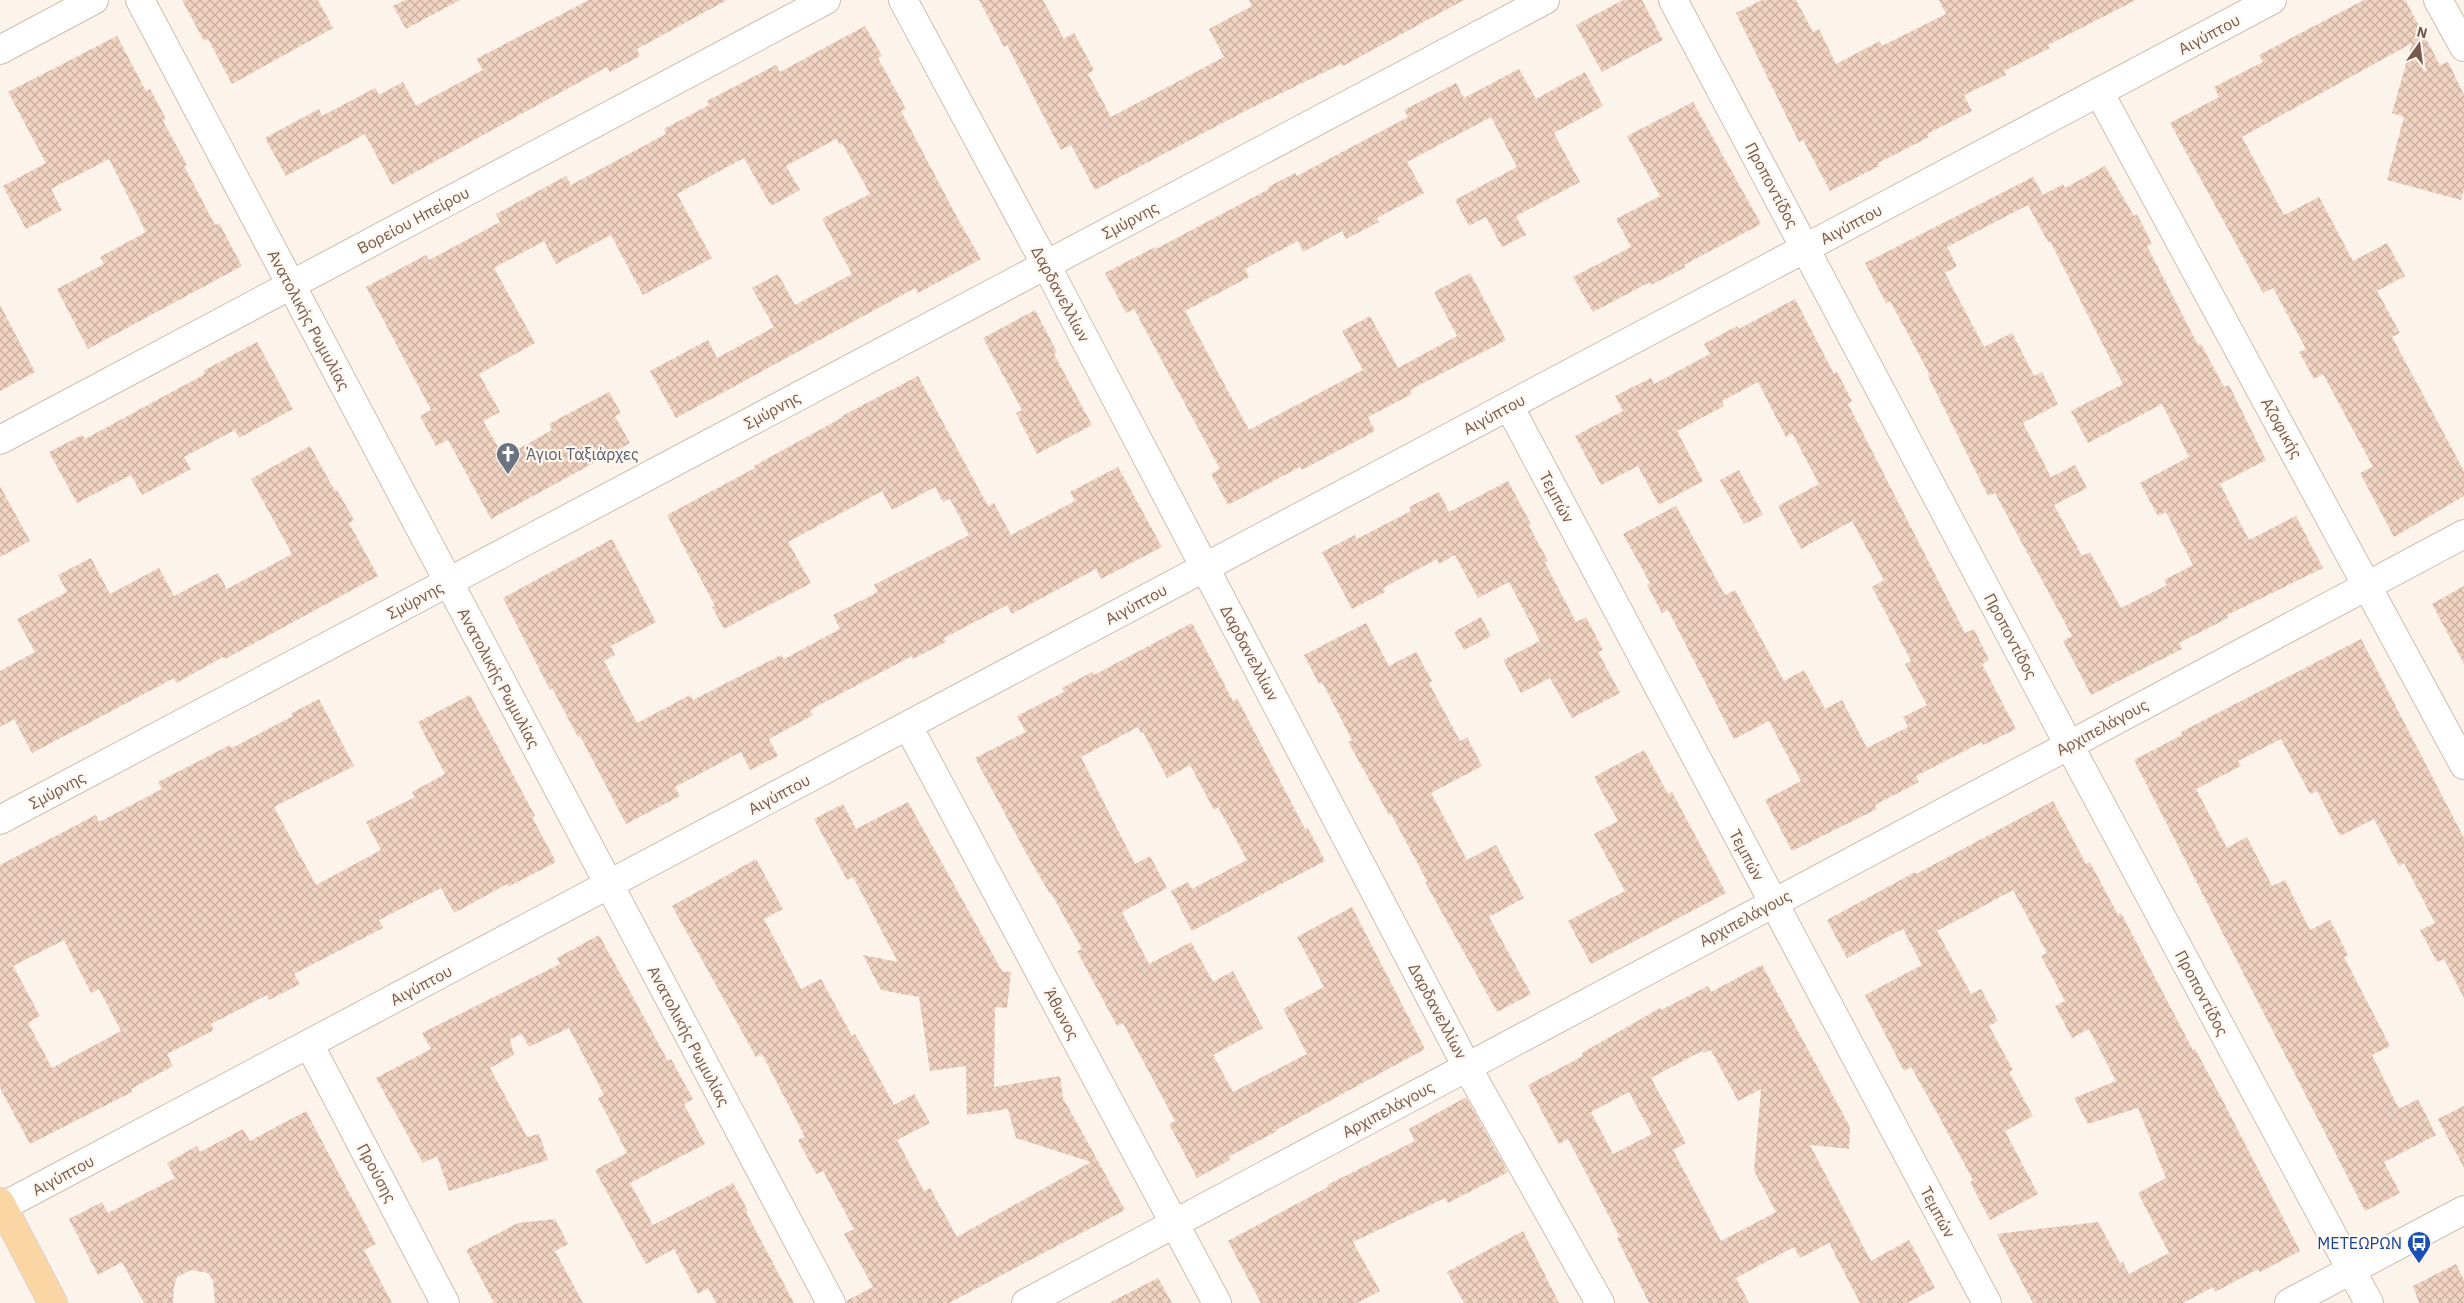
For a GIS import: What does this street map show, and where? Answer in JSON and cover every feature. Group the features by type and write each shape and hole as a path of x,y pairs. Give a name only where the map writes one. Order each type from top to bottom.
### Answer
{"main road":[{"path":"1,1206 53,1303"}],"street":[{"path":"0,50 94,0"},
{"name":"Ανατολικής Ρωμυλίας","path":"140,0 831,1303"},
{"name":"Βορείου Ηπείρου","path":"0,440 826,0"},
{"name":"Δαρδανελλίων","path":"903,0 1046,265 1467,1067 1600,1303"},
{"name":"Σμύρνης","path":"0,820 1545,0"},
{"name":"Προποντίδος","path":"1674,0 2069,745 2369,1303"},
{"name":"Αιγύπτου","path":"1,1206 609,885 2272,0"},
{"path":"2438,0 2464,47"},
{"name":"Αζοφικής","path":"2100,92 2464,765"},
{"name":"Τεμπών","path":"1509,406 1987,1303"},
{"name":"Αρχιπελάγους","path":"1026,1303 2464,534"},
{"name":"Άθωνος","path":"908,726 1217,1303"},
{"name":"Προύσης","path":"309,1044 445,1303"},
{"path":"2289,1303 2464,1210"}],"building":[{"path":"182,0 318,0 333,28 232,84 208,39 204,41"},
{"path":"405,0 460,0 406,29 393,6"},
{"path":"589,0 727,0 637,49 640,56 610,72 607,67 392,185 365,134 286,176 265,138 319,109 322,116 375,88 379,95 403,82 416,106 483,70 476,59"},
{"path":"979,0 1043,0 1064,39 1074,33 1094,70 1088,74 1111,117 1224,57 1209,29 1252,6 1249,0 1464,0 1343,66 1341,64 1251,108 1095,190 1071,145 1061,150 1007,45 1004,47"},
{"path":"1623,0 1642,0 1663,40 1602,72 1576,25"},
{"path":"1762,0 1796,0 1813,32 1819,29 1836,64 1880,41 1882,46 1946,14 1939,0 2136,0 2048,45 2050,48 2004,71 2006,75 1964,95 1972,111 1927,134 1929,137 1878,163 1879,166 1830,191 1803,140 1799,142 1736,13"},
{"path":"2364,0 2405,0 2440,65 2448,62 2464,95 2464,189 2461,200 2387,180 2404,117 2392,113 2412,43 2242,137 2284,215 2319,197 2353,261 2387,243 2405,276 2377,291 2400,333 2392,337 2464,471 2464,496 2394,537 2360,473 2373,467 2323,374 2314,379 2299,352 2306,349 2273,288 2263,293 2170,123 2219,97 2214,87 2263,62 2259,55"},
{"path":"865,26 882,56 878,58 906,109 901,111 981,259 918,293 915,288 676,418 650,371 708,340 717,358 774,327 752,288 778,274 795,305 852,274 822,219 870,194 842,143 840,145 836,139 786,166 800,190 771,206 744,158 677,194 712,258 643,295 611,235 556,264 544,241 494,268 535,343 479,374 500,412 483,421 504,457 552,430 549,424 609,392 621,413 615,416 630,443 491,519 448,440 436,446 420,416 431,410 366,287 426,255 429,260 500,222 496,214 566,176 571,185 666,134 664,129 709,105 707,101 776,65 780,72"},
{"path":"117,36 146,91 150,89 166,119 163,121 187,165 184,166 215,225 219,223 242,266 88,349 57,289 104,264 100,257 146,232 109,159 51,189 62,210 26,229 3,186 46,163 8,92"},
{"path":"1519,69 1536,99 1585,72 1603,106 1554,133 1580,182 1516,216 1526,235 1502,247 1486,217 1469,226 1455,200 1517,167 1491,117 1407,162 1424,193 1377,218 1379,222 1346,239 1342,231 1303,252 1298,241 1245,269 1249,277 1185,311 1249,430 1363,370 1342,331 1370,316 1398,368 1457,336 1434,292 1470,273 1506,340 1410,390 1412,394 1368,417 1375,431 1302,470 1300,467 1228,505 1211,474 1220,469 1134,309 1126,313 1105,273 1155,247 1156,249 1269,189 1268,187 1295,173 1297,176 1408,117 1404,110 1456,83 1464,98"},
{"path":"1693,102 1761,224 1684,265 1686,267 1651,285 1650,282 1593,312 1573,277 1631,247 1616,219 1660,196 1627,136"},
{"path":"2105,166 2134,216 2137,214 2152,244 2147,246 2198,345 2201,344 2224,387 2229,385 2266,460 2220,484 2249,540 2296,516 2323,568 2227,615 2228,618 2179,643 2182,649 2091,695 2063,641 2072,636 1995,493 1988,496 1928,376 1930,375 1890,301 1886,303 1865,263 2033,177 2043,195 2063,184 2065,188","holes":["2028,205 2048,242 2050,241 2123,384 2071,411 2088,443 2162,404 2189,457 2140,483 2158,516 2166,512 2193,565 2164,580 2167,585 2121,608 2090,552 2082,556 2054,505 2087,488 2075,465 2051,477 2023,423 2058,404 2042,372 2034,376 2012,333 1984,347 1945,273 1957,266 1947,247"]},
{"path":"1795,299 1834,374 1837,372 1852,401 1848,404 1965,633 1974,629 1989,660 1982,664 2016,729 1983,745 1982,742 1916,776 1919,782 1875,805 1877,809 1792,851 1765,800 1801,781 1769,721 1734,739 1668,610 1662,613 1647,585 1650,583 1623,534 1676,506 1725,595 1735,590 1784,681 1804,670 1825,709 1842,700 1867,748 1908,727 1903,717 1927,705 1905,664 1911,661 1872,587 1884,580 1852,521 1801,549 1778,506 1819,484 1792,433 1786,437 1758,382 1722,401 1724,406 1677,431 1703,481 1659,505 1638,466 1601,485 1575,436 1623,411 1615,396 1651,378 1654,384 1710,354 1704,344 1737,326 1739,329"},
{"path":"0,305 35,372 0,391"},
{"path":"1035,310 1057,352 1054,354 1092,425 1037,454 1016,413 1022,410 983,338"},
{"path":"257,342 293,409 239,438 235,430 184,457 191,469 142,495 131,475 77,503 49,452 82,435 85,439 205,374 203,371"},
{"path":"918,376 988,506 994,503 1011,535 1075,501 1070,492 1118,467 1162,547 1101,579 1096,569 1012,614 1007,605 944,638 946,642 913,659 912,656 810,710 813,715 769,739 778,756 750,770 741,752 675,787 680,796 626,824 580,736 578,737 552,688 550,690 503,598 612,539 656,622 611,646 615,655 604,661 637,723 690,695 693,700 781,655 784,659 840,629 833,615 878,592 874,585 969,535 950,499 943,502 935,487 892,510 882,491 788,542 811,583 724,629 712,607 715,606 667,515 755,468 754,466 842,416"},
{"path":"310,446 335,491 337,490 354,520 349,523 378,576 225,659 223,657 176,683 174,678 32,753 14,719 0,727 0,671 35,652 17,619 67,592 58,575 91,558 110,594 159,568 174,596 218,573 227,589 292,554 251,479"},
{"path":"1739,470 1763,515 1744,524 1720,480"},
{"path":"1508,481 1548,561 1545,563 1576,622 1586,617 1603,650 1598,652 1620,693 1572,718 1550,678 1521,693 1503,660 1540,641 1509,582 1478,598 1455,555 1439,564 1437,559 1383,588 1385,592 1352,609 1322,552 1355,535 1357,539 1411,511 1409,507 1439,492 1449,512"},
{"path":"0,486 30,541 0,557"},
{"path":"2464,586 2464,664 2432,604"},
{"path":"1481,617 1491,636 1464,650 1454,632"},
{"path":"1192,623 1233,701 1237,698 1305,829 1308,828 1325,861 1192,931 1171,891 1188,882 1192,889 1247,860 1218,807 1214,810 1190,765 1167,778 1143,732 1141,733 1138,727 1081,757 1135,864 1150,856 1167,888 1122,912 1149,964 1191,942 1213,982 1233,971 1263,1028 1213,1055 1233,1092 1307,1054 1283,1009 1324,987 1297,937 1352,907 1425,1049 1228,1157 1230,1160 1197,1178 1169,1124 1175,1121 1123,1023 1117,1026 1077,951 1082,949 1026,853 975,758 1026,732 1017,716 1064,692 1062,688 1092,672 1094,675"},
{"path":"1366,623 1389,666 1416,652 1432,681 1429,683 1460,741 1467,737 1482,766 1431,793 1467,860 1496,845 1524,898 1489,917 1531,994 1497,1012 1425,882 1427,881 1391,814 1389,815 1348,742 1352,740 1322,682 1319,684 1304,655"},
{"path":"2361,639 2464,838 2464,998 2444,959 2437,962 2420,930 2435,923 2404,863 2399,866 2374,819 2340,836 2317,791 2310,794 2281,739 2238,761 2241,766 2196,789 2227,848 2247,837 2272,886 2285,880 2310,930 2330,920 2348,955 2344,957 2390,1046 2372,1055 2399,1109 2418,1099 2436,1135 2384,1162 2400,1193 2365,1211 2134,760 2182,735 2181,732"},
{"path":"470,695 535,816 532,817 556,862 508,887 507,884 454,913 441,888 379,920 383,928 294,974 300,984 269,1000 267,995 211,1024 214,1030 167,1054 173,1066 131,1089 132,1092 30,1144 0,1088 0,865 96,815 99,822 162,789 158,782 230,745 232,748 293,716 292,713 319,699 354,766 274,807 316,885 381,850 366,822 415,797 412,792 445,774 418,722","holes":["64,940 91,993 99,989 121,1031 52,1068 28,1023 40,1016 13,966"]},
{"path":"1644,750 1668,794 1672,792 1726,893 1591,964 1568,921 1625,891 1594,834 1618,821 1594,777"},
{"path":"2053,801 2086,864 2090,862 2118,915 2121,913 2193,1050 2195,1049 2223,1101 2300,1251 2260,1272 2258,1269 2215,1292 2213,1287 2183,1303 2033,1303 1997,1234 2098,1222 2120,1263 2123,1262 2129,1274 2169,1253 2138,1193 2166,1178 2138,1108 2088,1124 2074,1098 2116,1081 2089,1029 2072,1038 2055,1006 2065,1001 2041,956 2047,953 2013,890 1937,931 1971,994 1981,989 1998,1021 1989,1026 2013,1070 2009,1072 2033,1116 2005,1131 2038,1194 1990,1220 1970,1182 1973,1180 1936,1111 1911,1067 1904,1071 1865,995 1922,965 1903,929 1847,958 1827,920"},
{"path":"908,802 1002,971 1011,972 1007,1008 995,1007 994,1087 1060,1076 1063,1098 1125,1210 949,1303 847,1303 846,1301 873,1287 844,1234 854,1229 823,1171 816,1174 798,1140 805,1137 762,1054 756,1057 672,906 756,859 783,909 764,919 801,989 821,979 852,1036 855,1034 894,1105 914,1094 930,1123 897,1140 924,1191 930,1188 957,1237 1091,1162 1016,1138 1008,1109 967,1115 966,1066 930,1071 919,997 881,990 863,955 898,962 853,877 847,880 814,819 843,804 856,829"},
{"path":"599,935 668,1061 671,1059 693,1099 684,1104 705,1144 630,1183 653,1225 733,1183 748,1211 746,1212 794,1303 716,1303 708,1288 698,1294 674,1249 646,1264 595,1170 627,1153 598,1098 604,1095 569,1028 529,1047 522,1034 510,1039 514,1055 490,1068 527,1137 539,1134 548,1160 449,1191 437,1156 423,1163 376,1078 431,1049 422,1033 560,964 557,958"},
{"path":"1762,965 1850,1127 1849,1149 1810,1145 1871,1261 1909,1240 1935,1288 1907,1303 1860,1303 1829,1243 1800,1258 1794,1247 1736,1278 1749,1303 1649,1303 1617,1238 1620,1237 1568,1139 1559,1144 1528,1085 1583,1056 1582,1053 1660,1008 1661,1010 1708,986 1711,992","holes":["1711,1050 1738,1101 1761,1089 1754,1171 1776,1212 1721,1241 1673,1150 1686,1143 1651,1078 1702,1051 1704,1053","1629,1092 1652,1134 1613,1154 1591,1112"]},
{"path":"1466,1097 1508,1172 1448,1203 1445,1198 1353,1242 1380,1291 1357,1303 1261,1303 1228,1241 1328,1187 1327,1185 1415,1141 1409,1129"},
{"path":"2464,1106 2464,1168 2438,1119"},
{"path":"306,1111 376,1244 364,1250 392,1303 215,1303 213,1281 208,1273 191,1270 177,1277 173,1303 144,1303 122,1262 98,1275 69,1219 102,1202 108,1213 175,1178 167,1163 197,1146 200,1152 243,1129 250,1141"},
{"path":"555,1219 568,1244 555,1251 583,1303 494,1303 466,1250 518,1223"},
{"path":"1523,1231 1559,1303 1464,1303 1447,1272"},
{"path":"2456,1264 2464,1280 2464,1303 2419,1303 2413,1286"},
{"path":"1158,1278 1172,1303 1109,1303"}],"place":[{"name":"Άγιοι Ταξιάρχες","path":"508,475"},
{"name":"ΜΕΤΕΩΡΩΝ","path":"2419,1264"}]}
